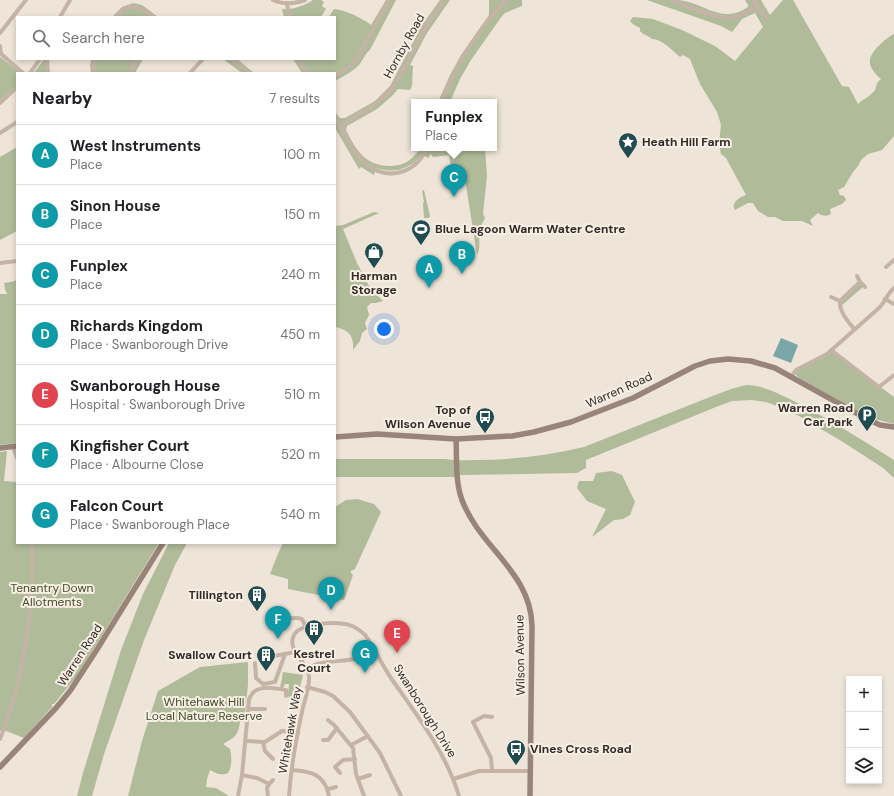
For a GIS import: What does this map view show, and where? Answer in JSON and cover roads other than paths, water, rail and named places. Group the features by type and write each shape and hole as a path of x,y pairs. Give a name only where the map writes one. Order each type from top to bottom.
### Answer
{"street":[{"path":"0,33 26,0"},
{"path":"61,16 70,0"},
{"path":"273,0 287,3 305,0"},
{"path":"336,75 351,65 359,57 389,0"},
{"name":"Hornby Road","path":"340,126 370,108 389,92 398,79 419,38 444,0"},
{"path":"442,99 468,49 486,23 506,0"},
{"path":"671,0 722,17 734,17 741,15 757,6"},
{"path":"753,0 767,19"},
{"path":"287,3 289,16"},
{"path":"117,16 123,10 132,6 140,8 152,16"},
{"path":"0,46 0,53 22,72"},
{"path":"31,72 39,60"},
{"path":"47,60 48,72"},
{"path":"94,60 94,72"},
{"path":"130,72 136,60"},
{"path":"191,72 202,60"},
{"path":"233,60 248,72"},
{"path":"300,60 306,72"},
{"path":"0,103 16,88"},
{"path":"336,120 362,160 371,168 382,173 394,174 409,169 420,160 424,151"},
{"path":"0,133 16,123"},
{"path":"0,263 16,261"},
{"path":"886,267 894,261"},
{"path":"857,276 865,287"},
{"path":"854,329 843,314 840,307 840,301 860,282"},
{"path":"791,377 796,370 831,350 879,308 887,295 894,288"},
{"path":"831,297 840,301"},
{"path":"885,299 894,304"},
{"path":"831,350 880,387 894,375"},
{"name":"Warren Road","path":"336,437 377,434 456,439 512,436 557,426 582,418 633,398 695,366 716,360 742,360 759,362 775,368 866,419 880,425 894,427"},
{"name":"Wilson Avenue","path":"456,439 458,486 464,506 485,539 517,578 528,598 531,608 530,796"},
{"path":"0,448 15,447"},
{"path":"0,739 11,709 22,661 30,607 32,544"},
{"name":"Warren Road","path":"0,767 47,718 70,691 162,544"},
{"path":"280,612 281,616 284,618 299,617 302,619 306,627 300,629 294,635 293,643 295,652 307,668 321,663 343,662 355,659 375,650"},
{"name":"Swanborough Drive","path":"306,627 338,623 352,626 364,634 392,680 417,713 432,737 445,760 459,796"},
{"path":"269,657 295,652"},
{"path":"255,663 256,678 263,684 275,682 285,654"},
{"name":"Whitehawk Way","path":"289,796 298,733 308,687 309,678 307,668"},
{"path":"286,696 287,685"},
{"path":"238,796 242,775 250,697 255,690 268,687 286,690"},
{"path":"308,687 325,692 337,698 350,712 386,764 401,796"},
{"path":"249,709 265,709"},
{"path":"470,717 491,758 492,770"},
{"path":"473,722 483,717 492,717"},
{"path":"328,720 331,721 337,728 354,751 358,779 364,796"},
{"path":"328,740 337,728"},
{"path":"246,741 263,742 271,739 282,731 298,733"},
{"path":"351,745 368,736"},
{"path":"323,740 328,740"},
{"path":"328,740 330,746"},
{"path":"263,742 265,751 273,759"},
{"path":"340,773 336,767 343,760 354,759"},
{"path":"292,770 306,771 321,779 328,789 329,796"},
{"path":"453,779 472,773 492,770 531,771"},
{"path":"242,775 257,778 269,784"},
{"path":"358,779 370,775"},
{"path":"268,796 267,788 273,780"},
{"path":"328,789 336,786"}],"water":[{"path":"781,338 798,345 791,363 773,356"}],"place":[{"name":"Heath Hill Farm","path":"628,159"},
{"name":"Funplex","path":"454,197"},
{"name":"Blue Lagoon Warm Water Centre","path":"421,246"},
{"name":"Harman Storage","path":"374,269"},
{"name":"Sinon House","path":"462,274"},
{"name":"West Instruments","path":"429,288"},
{"name":"Warren Road Car Park","path":"867,432"},
{"name":"Top of Wilson Avenue","path":"485,434"},
{"name":"Richards Kingdom","path":"331,610"},
{"name":"Tillington","path":"257,612"},
{"name":"Kingfisher Court","path":"278,639"},
{"name":"Kestrel Court","path":"314,646"},
{"name":"Swanborough House","path":"397,653"},
{"name":"Swallow Court","path":"266,672"},
{"name":"Falcon Court","path":"365,673"},
{"name":"Vines Cross Road","path":"516,766"}],"park label":[{"name":"Tenantry Down Allotments","path":"52,595"},
{"name":"Whitehawk Hill Local Nature Reserve","path":"204,709"}]}
